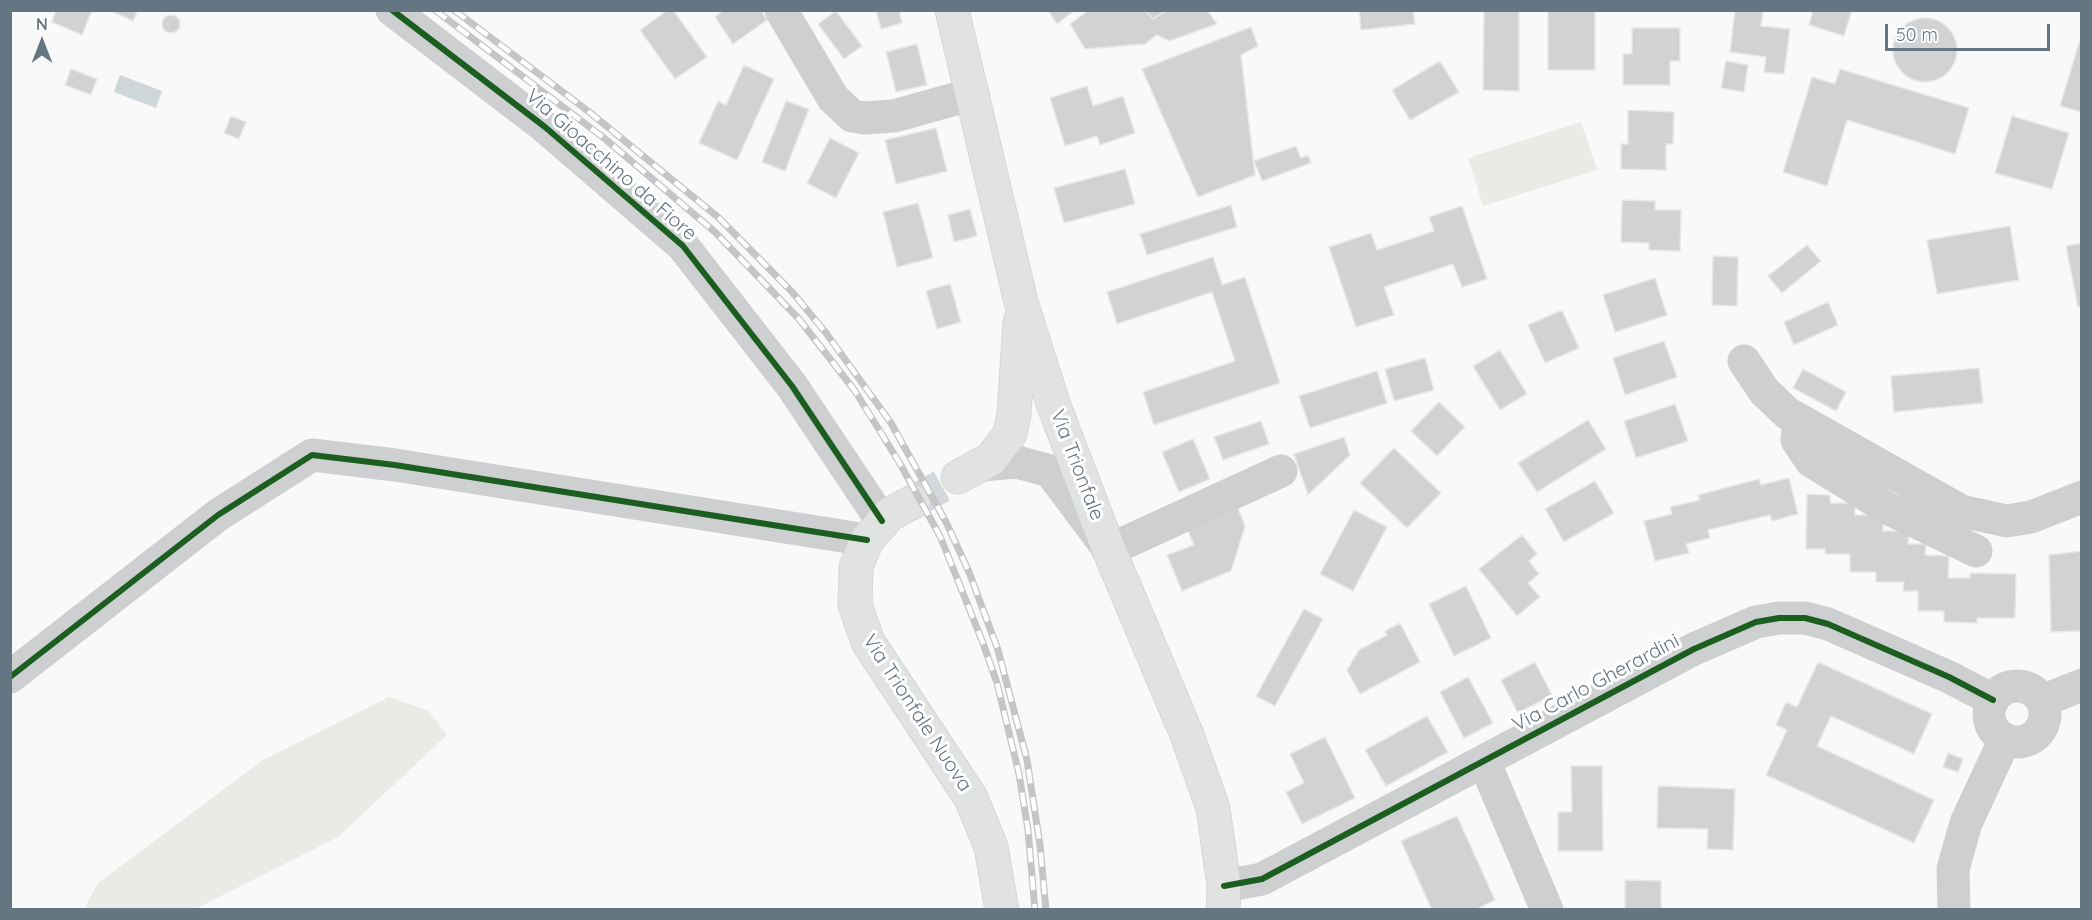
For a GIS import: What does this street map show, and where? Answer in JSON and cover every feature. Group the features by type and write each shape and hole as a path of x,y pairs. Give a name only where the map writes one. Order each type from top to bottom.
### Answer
{"main road":[{"name":"Via Trionfale","path":"957,18 1021,302 1054,406 1109,550 1187,735 1213,808 1223,898"},
{"path":"970,471 1004,445 1013,422 1021,302"},
{"path":"874,531 913,502"},
{"name":"Via Trionfale Nuova","path":"874,531 856,567 855,605 860,622 873,649 971,798 991,847 998,874 1002,909"}],"street":[{"name":"Via Gioacchino da Fiore","path":"392,10 545,127 683,246 792,386 874,531"},
{"path":"781,10 833,98 852,116 864,118 894,116 973,94"},
{"path":"1744,361 1769,397 1799,420 1961,511 1984,518 2007,521 2031,517 2082,497"},
{"path":"1799,420 1797,440 1811,461 1887,508 1976,551"},
{"path":"10,677 218,515 312,455 874,531"},
{"path":"970,471 1017,462 1050,471 1109,550 1281,471"},
{"name":"Via Carlo Gherardini","path":"1223,898 1694,649 1756,622 1779,618 1805,618 1828,624 1948,677 1993,700"},
{"path":"2042,701 2082,685"},
{"path":"2018,686 2032,690 2042,701 2045,718 2037,733 2022,741 2005,739 1990,723 1990,707 1993,700 2003,690 2018,686"},
{"path":"1954,909 1953,869 1966,823 2005,739"},
{"path":"1484,761 1547,909"}],"shaded area":[{"path":"120,75 162,91 156,108 114,92"},
{"path":"1581,122 1597,170 1483,206 1468,158"},
{"path":"389,697 429,711 447,735 338,837 195,909 84,909 98,883 263,760"}],"building":[{"path":"56,10 92,10 82,35 52,22"},
{"path":"109,10 138,10 133,21"},
{"path":"668,10 673,10 707,57 675,79 640,30"},
{"path":"724,10 761,10 767,20 733,44 715,17"},
{"path":"876,10 899,10 902,23 881,29"},
{"path":"1048,10 1075,10 1057,24"},
{"path":"1089,10 1145,10 1153,19 1167,10 1207,10 1217,24 1169,41 1157,35 1145,44 1085,49 1070,24"},
{"path":"1145,10 1167,10 1153,19"},
{"path":"1359,10 1413,10 1415,24 1361,30"},
{"path":"1484,10 1519,10 1519,91 1483,90"},
{"path":"1548,10 1595,10 1595,70 1548,70"},
{"path":"1735,10 1763,10 1761,26 1790,29 1784,74 1764,72 1766,57 1730,52"},
{"path":"1813,10 1852,10 1844,36 1809,25"},
{"path":"836,11 862,46 844,59 818,24"},
{"path":"171,15 177,18 180,24 177,30 171,33 165,30 162,24 165,18"},
{"path":"1919,18 1931,18 1948,27 1955,38 1957,50 1955,62 1948,73 1931,82 1919,82 1907,77 1898,68 1893,56 1893,44 1898,32 1907,23"},
{"path":"1251,27 1258,46 1241,55 1255,175 1198,197 1142,69"},
{"path":"1632,28 1680,28 1680,61 1670,61 1670,85 1623,85 1623,54 1632,54"},
{"path":"2082,33 2082,112 2060,106"},
{"path":"917,44 927,85 896,92 886,52"},
{"path":"1440,61 1459,92 1410,120 1392,90"},
{"path":"1726,61 1748,65 1744,92 1721,88"},
{"path":"744,65 774,79 737,160 699,143 718,101 726,105"},
{"path":"71,69 97,79 91,95 65,85"},
{"path":"1840,69 1969,108 1955,154 1847,120 1827,186 1783,172 1812,77 1835,84"},
{"path":"1087,86 1093,106 1123,96 1135,133 1100,145 1097,136 1065,146 1050,98"},
{"path":"786,101 809,109 785,171 762,162"},
{"path":"1628,110 1674,112 1673,144 1666,144 1666,170 1621,169 1621,144 1628,144"},
{"path":"231,116 246,122 239,139 224,133"},
{"path":"2012,116 2069,133 2052,189 1995,173"},
{"path":"936,128 947,171 896,184 885,140"},
{"path":"830,138 859,153 836,198 807,183"},
{"path":"1296,146 1301,158 1308,155 1311,163 1262,181 1254,161"},
{"path":"1125,169 1135,204 1064,223 1054,188"},
{"path":"1622,200 1655,201 1655,210 1681,210 1680,251 1649,250 1649,243 1621,242"},
{"path":"918,203 933,258 897,267 883,212"},
{"path":"1231,205 1237,227 1147,255 1140,234"},
{"path":"1462,206 1487,279 1462,287 1453,264 1384,287 1394,315 1356,327 1329,247 1371,233 1377,250 1434,231 1429,217"},
{"path":"970,209 977,236 954,242 948,215"},
{"path":"2010,226 2019,280 1937,294 1927,240"},
{"path":"2082,243 2082,306 2078,307 2066,246"},
{"path":"1807,245 1821,261 1782,293 1768,276"},
{"path":"1713,256 1738,257 1737,306 1712,305"},
{"path":"1213,257 1222,285 1245,277 1280,383 1154,425 1143,392 1235,361 1212,292 1117,324 1107,292"},
{"path":"1655,278 1667,315 1615,332 1603,295"},
{"path":"950,284 961,322 937,329 926,291"},
{"path":"1828,302 1838,325 1794,345 1784,322"},
{"path":"1562,310 1579,348 1545,363 1528,325"},
{"path":"1664,341 1677,377 1625,395 1613,358"},
{"path":"1500,350 1527,394 1500,410 1473,366"},
{"path":"1425,358 1434,390 1394,401 1385,369"},
{"path":"1979,368 1983,403 1894,412 1891,376"},
{"path":"1803,369 1846,392 1836,411 1793,388"},
{"path":"1377,371 1387,403 1310,428 1299,396"},
{"path":"1439,402 1465,427 1437,456 1411,431"},
{"path":"1675,404 1688,441 1636,458 1624,421"},
{"path":"1588,420 1606,449 1537,492 1518,463"},
{"path":"1261,421 1269,444 1223,460 1214,437"},
{"path":"1344,437 1350,455 1308,495 1294,454"},
{"path":"1193,439 1210,479 1179,492 1162,452"},
{"path":"1394,448 1441,493 1407,528 1360,483"},
{"path":"1789,478 1798,514 1772,521 1770,515 1708,530 1710,538 1686,544 1689,553 1655,561 1644,521 1672,514 1670,507 1700,500 1698,495 1759,479 1761,485"},
{"path":"1595,481 1614,513 1564,542 1545,509"},
{"path":"1807,494 1830,495 1830,503 1855,503 1855,515 1883,515 1883,531 1909,531 1908,544 1926,544 1925,555 1949,556 1948,578 1970,578 1970,573 2016,574 2015,618 1977,618 1977,623 1944,622 1944,611 1918,611 1918,591 1903,591 1904,582 1876,582 1876,572 1850,572 1850,554 1825,554 1825,549 1806,549"},
{"path":"1237,506 1245,526 1231,571 1182,591 1167,555 1194,545 1186,526"},
{"path":"1354,510 1387,527 1353,591 1320,574"},
{"path":"1522,535 1537,554 1529,561 1539,574 1528,583 1540,597 1517,616 1479,569"},
{"path":"2082,551 2082,631 2051,632 2049,555"},
{"path":"1466,586 1491,638 1454,656 1429,604"},
{"path":"1304,609 1323,619 1275,706 1256,696"},
{"path":"1400,623 1420,662 1360,694 1347,670 1359,650 1387,635 1385,631"},
{"path":"1535,662 1552,695 1518,713 1501,680"},
{"path":"1818,662 1932,714 1914,754 1831,716 1817,746 1934,800 1914,843 1766,775 1787,730 1776,725 1786,702 1797,707"},
{"path":"1468,677 1493,723 1464,738 1440,692"},
{"path":"1427,716 1448,752 1386,786 1365,750"},
{"path":"1325,737 1355,798 1302,824 1286,792 1304,783 1290,754"},
{"path":"1948,753 1963,759 1958,772 1943,767"},
{"path":"1571,766 1602,766 1603,851 1558,851 1558,812 1572,812"},
{"path":"1658,786 1735,789 1733,850 1707,849 1708,829 1657,828"},
{"path":"1457,816 1495,900 1475,910 1432,910 1401,841"},
{"path":"1625,880 1661,881 1661,910 1625,910"}],"tunnel":[{"path":"913,502 958,477"}],"railway":[{"path":"435,10 604,138 715,232 799,319 855,391 899,462 940,536 997,683 1019,774 1028,830 1035,910"},
{"path":"454,10 588,111 719,218 793,293 826,333 891,423 946,522 969,572 998,650 1027,760 1040,845 1046,910"}],"cycle path":[{"path":"392,10 545,127 683,246 792,386 882,521"},
{"path":"10,677 218,515 312,455 395,465 867,540"},
{"path":"1224,886 1262,879 1694,649 1756,622 1779,618 1805,618 1828,624 1949,677 1993,700"}]}
